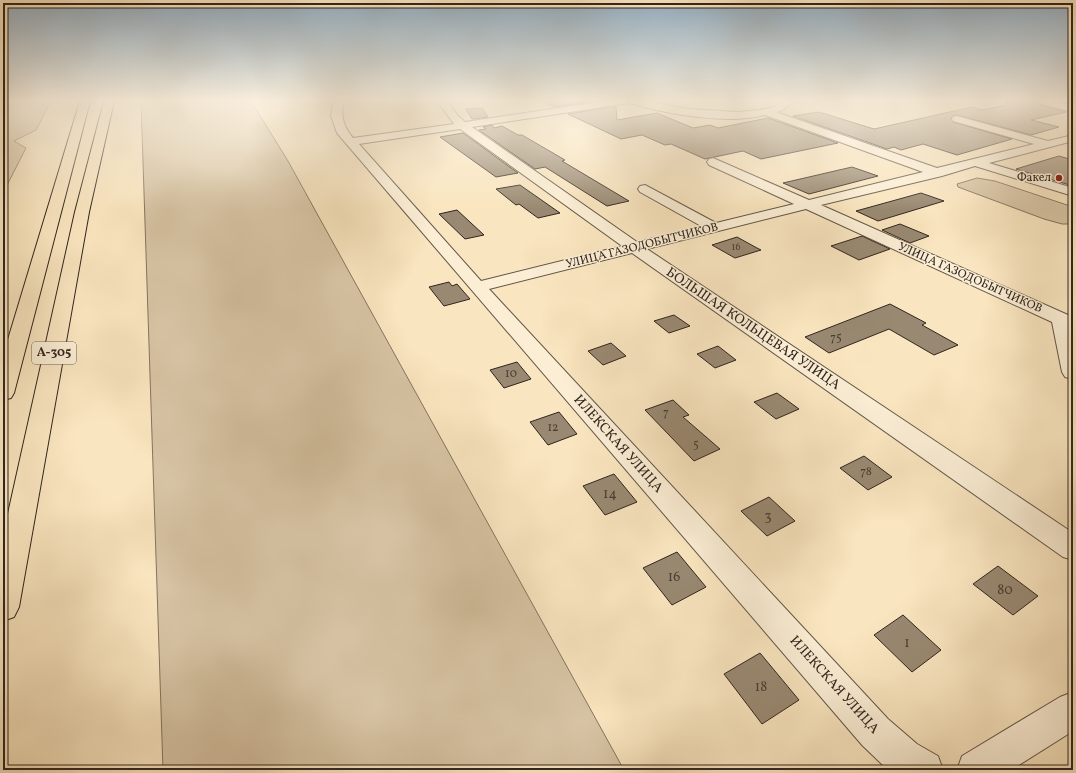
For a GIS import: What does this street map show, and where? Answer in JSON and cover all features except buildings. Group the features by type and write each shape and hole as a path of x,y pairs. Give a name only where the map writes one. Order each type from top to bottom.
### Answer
{"highway":[{"name":"А-305","path":"3,393 75,137"},
{"name":"А-305","path":"3,607 82,212 100,137"}],"street":[{"name":"ИЛЕКСКАЯ УЛИЦА","path":"347,137 478,287 875,732 903,758 924,770"},
{"path":"351,142 385,137"},
{"name":"БОЛЬШАЯ КОЛЬЦЕВАЯ УЛИЦА","path":"479,137 636,248 1073,548"},
{"path":"837,137 938,173"},
{"path":"1020,137 1067,150"},
{"name":"УЛИЦА ГАЗОДОБЫТЧИКОВ","path":"478,287 1073,138"},
{"path":"713,162 807,205"},
{"path":"978,162 1073,192"},
{"path":"645,189 714,228"},
{"name":"УЛИЦА ГАЗОДОБЫТЧИКОВ","path":"807,205 1061,319 1073,372"},
{"path":"976,770 1073,710"}],"shaded area":[{"path":"3,137 22,137 14,141 26,148 3,193"},
{"path":"142,137 273,137 288,161 624,770 163,770"},
{"path":"977,178 995,181 1073,207 1073,224 1062,224 1044,219 958,187 957,184"}],"place":[{"name":"Факел","path":"1059,178"}]}
